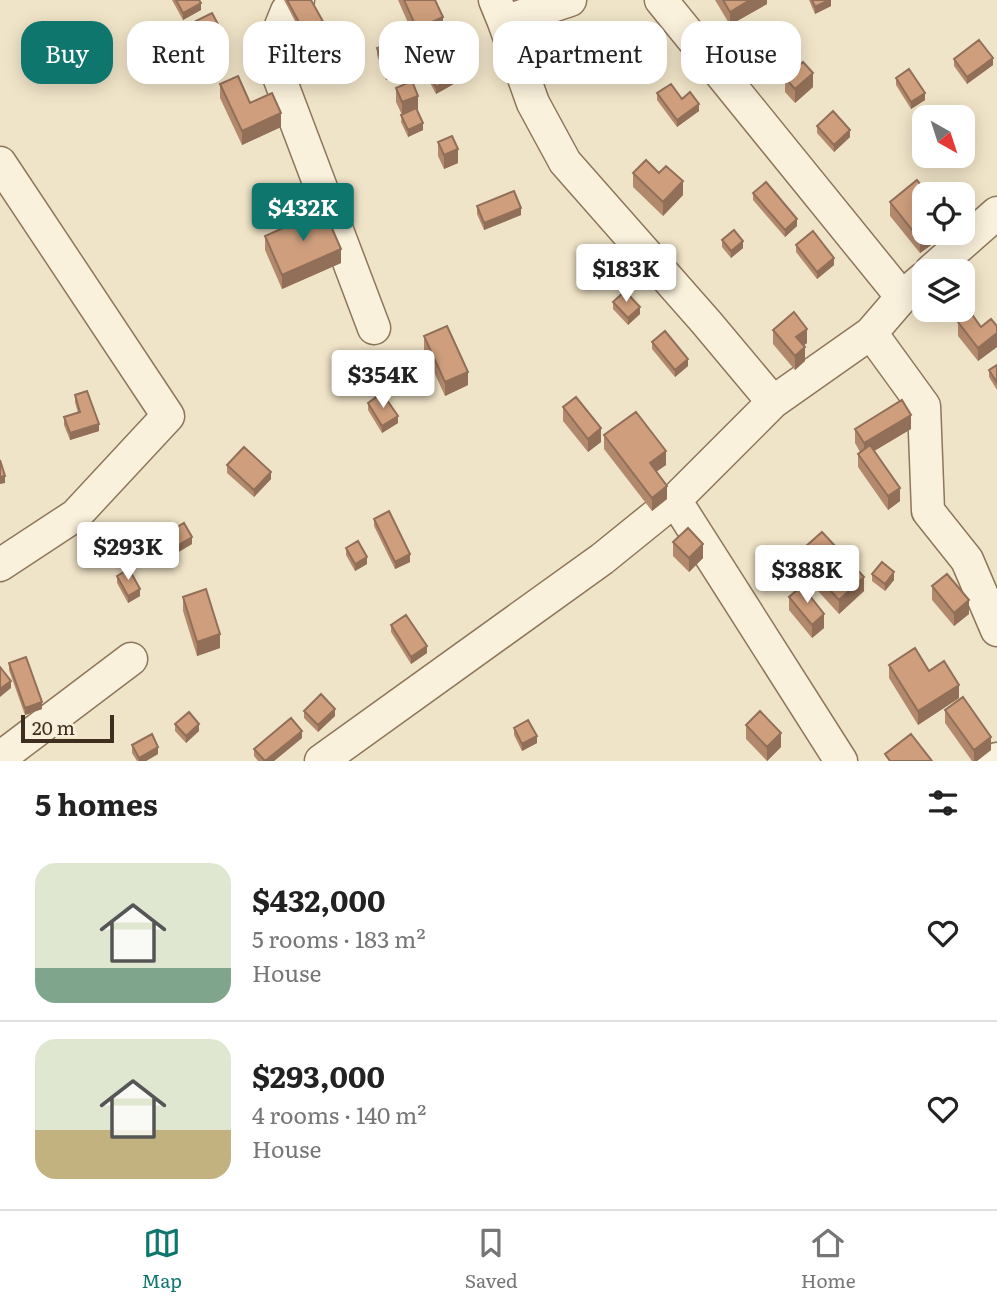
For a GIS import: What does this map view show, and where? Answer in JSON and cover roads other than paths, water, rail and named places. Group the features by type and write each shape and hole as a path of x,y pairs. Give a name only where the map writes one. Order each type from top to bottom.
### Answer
{"street":[{"path":"298,0 287,11 270,53 374,328"},
{"path":"570,0 500,11 533,103 565,162 773,402"},
{"path":"661,0 912,286"},
{"path":"0,163 168,416 76,515 0,565"},
{"path":"945,259 997,213"},
{"path":"321,761 602,559 675,500 773,402 871,333 912,288"},
{"path":"871,333 924,406 928,511 967,561 997,630"},
{"path":"675,500 841,761"},
{"path":"0,758 131,659"}]}
